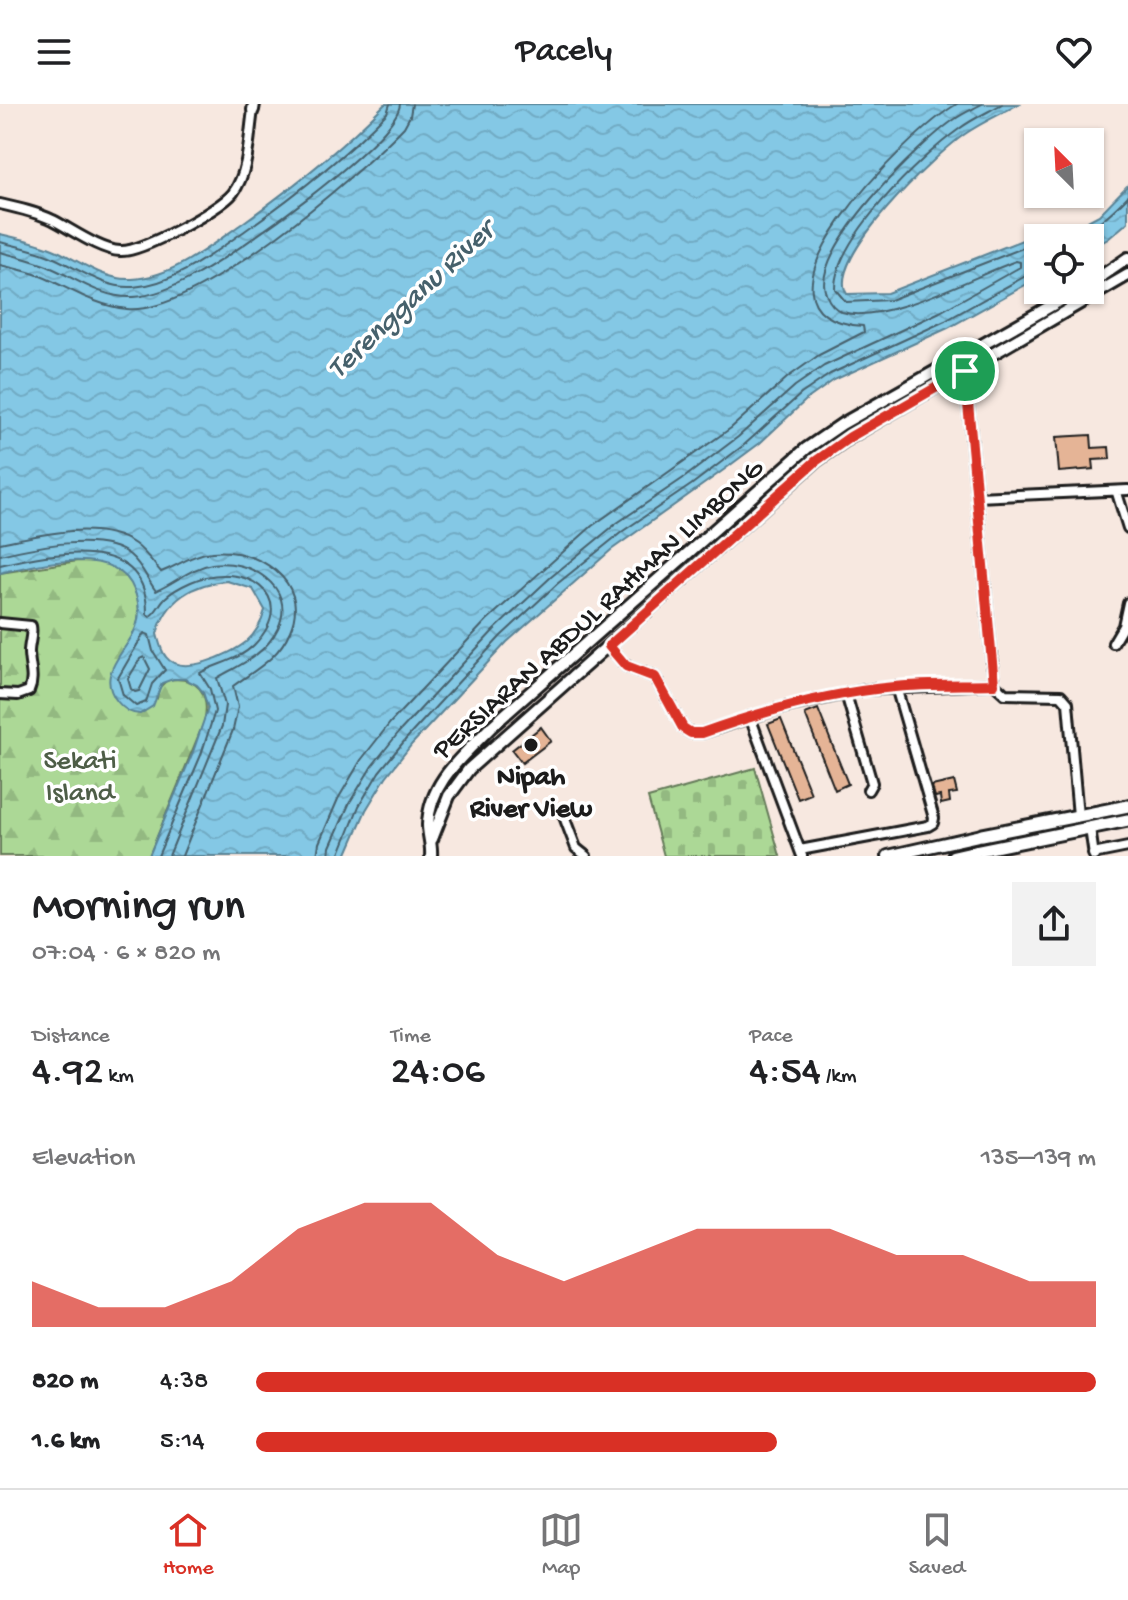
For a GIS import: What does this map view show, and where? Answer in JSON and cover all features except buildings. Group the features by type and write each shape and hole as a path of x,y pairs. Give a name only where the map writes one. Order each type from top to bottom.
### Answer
{"main road":[{"path":"982,835 1128,806"},
{"path":"982,835 975,854 1128,820"},
{"path":"982,835 991,852"}],"street":[{"path":"0,204 38,214 110,250 135,250 221,204 234,193 244,166 254,107"},
{"path":"1104,274 1128,258"},
{"name":"PERSIARAN ABDUL RAHMAN LIMBONG","path":"432,839 449,796 469,769 816,461 850,437 1128,275"},
{"name":"PERSIARAN ABDUL RAHMAN LIMBONG","path":"432,839 428,829 436,787 491,727 807,448 842,424 1054,304"},
{"path":"958,359 965,371 994,684 1005,694 1061,695 1068,703 1078,816"},
{"path":"977,497 1117,493 1128,490"},
{"path":"1117,493 1128,528"},
{"path":"1113,643 1123,626 1128,603"},
{"path":"0,623 22,624 31,626 33,630 29,652 33,682 29,691 18,695 0,694"},
{"path":"609,646 626,666 655,677 683,728 691,733 702,733 750,717 846,694 896,687 994,684"},
{"path":"750,717 801,853 933,823 896,687"},
{"path":"846,694 872,783 868,790"},
{"path":"563,814 576,848 586,856"},
{"path":"1090,828 1094,855 1128,847"},
{"path":"888,856 982,835"},
{"path":"431,856 432,839"},
{"path":"953,856 975,854"}],"green space":[{"name":"Sekati Island","path":"78,561 110,564 126,575 135,592 139,611 136,629 116,662 157,698 159,688 167,680 194,683 205,702 204,722 149,856 0,856 0,573"},
{"path":"755,768 780,856 664,856 648,798"}],"water":[{"name":"Terengganu River","path":"385,104 1019,104 965,134 909,184 867,234 852,257 844,278 847,294 887,293 1024,239 1024,286 948,328 834,380 806,400 760,443 611,550 507,642 412,744 386,777 366,810 346,856 149,856 208,708 203,692 185,679 162,683 153,706 140,714 122,706 113,695 110,675 138,620 138,601 125,576 111,567 94,562 74,561 34,565 0,573 0,234 47,247 111,277 147,277 176,267 203,251 315,168","holes":["227,581 253,589 265,610 258,628 246,642 218,658 183,665 173,663 161,649 157,634 167,612 183,596 203,585"]},
{"path":"1128,185 1128,222 1104,241 1104,224 1080,224 1099,215"}],"place":[{"name":"Nipah River View","path":"531,745"}],"route":[{"path":"965,371 994,684 864,690 778,709 702,733 691,733 683,728 655,677 626,666 609,646 816,461 850,437 965,371"}]}
